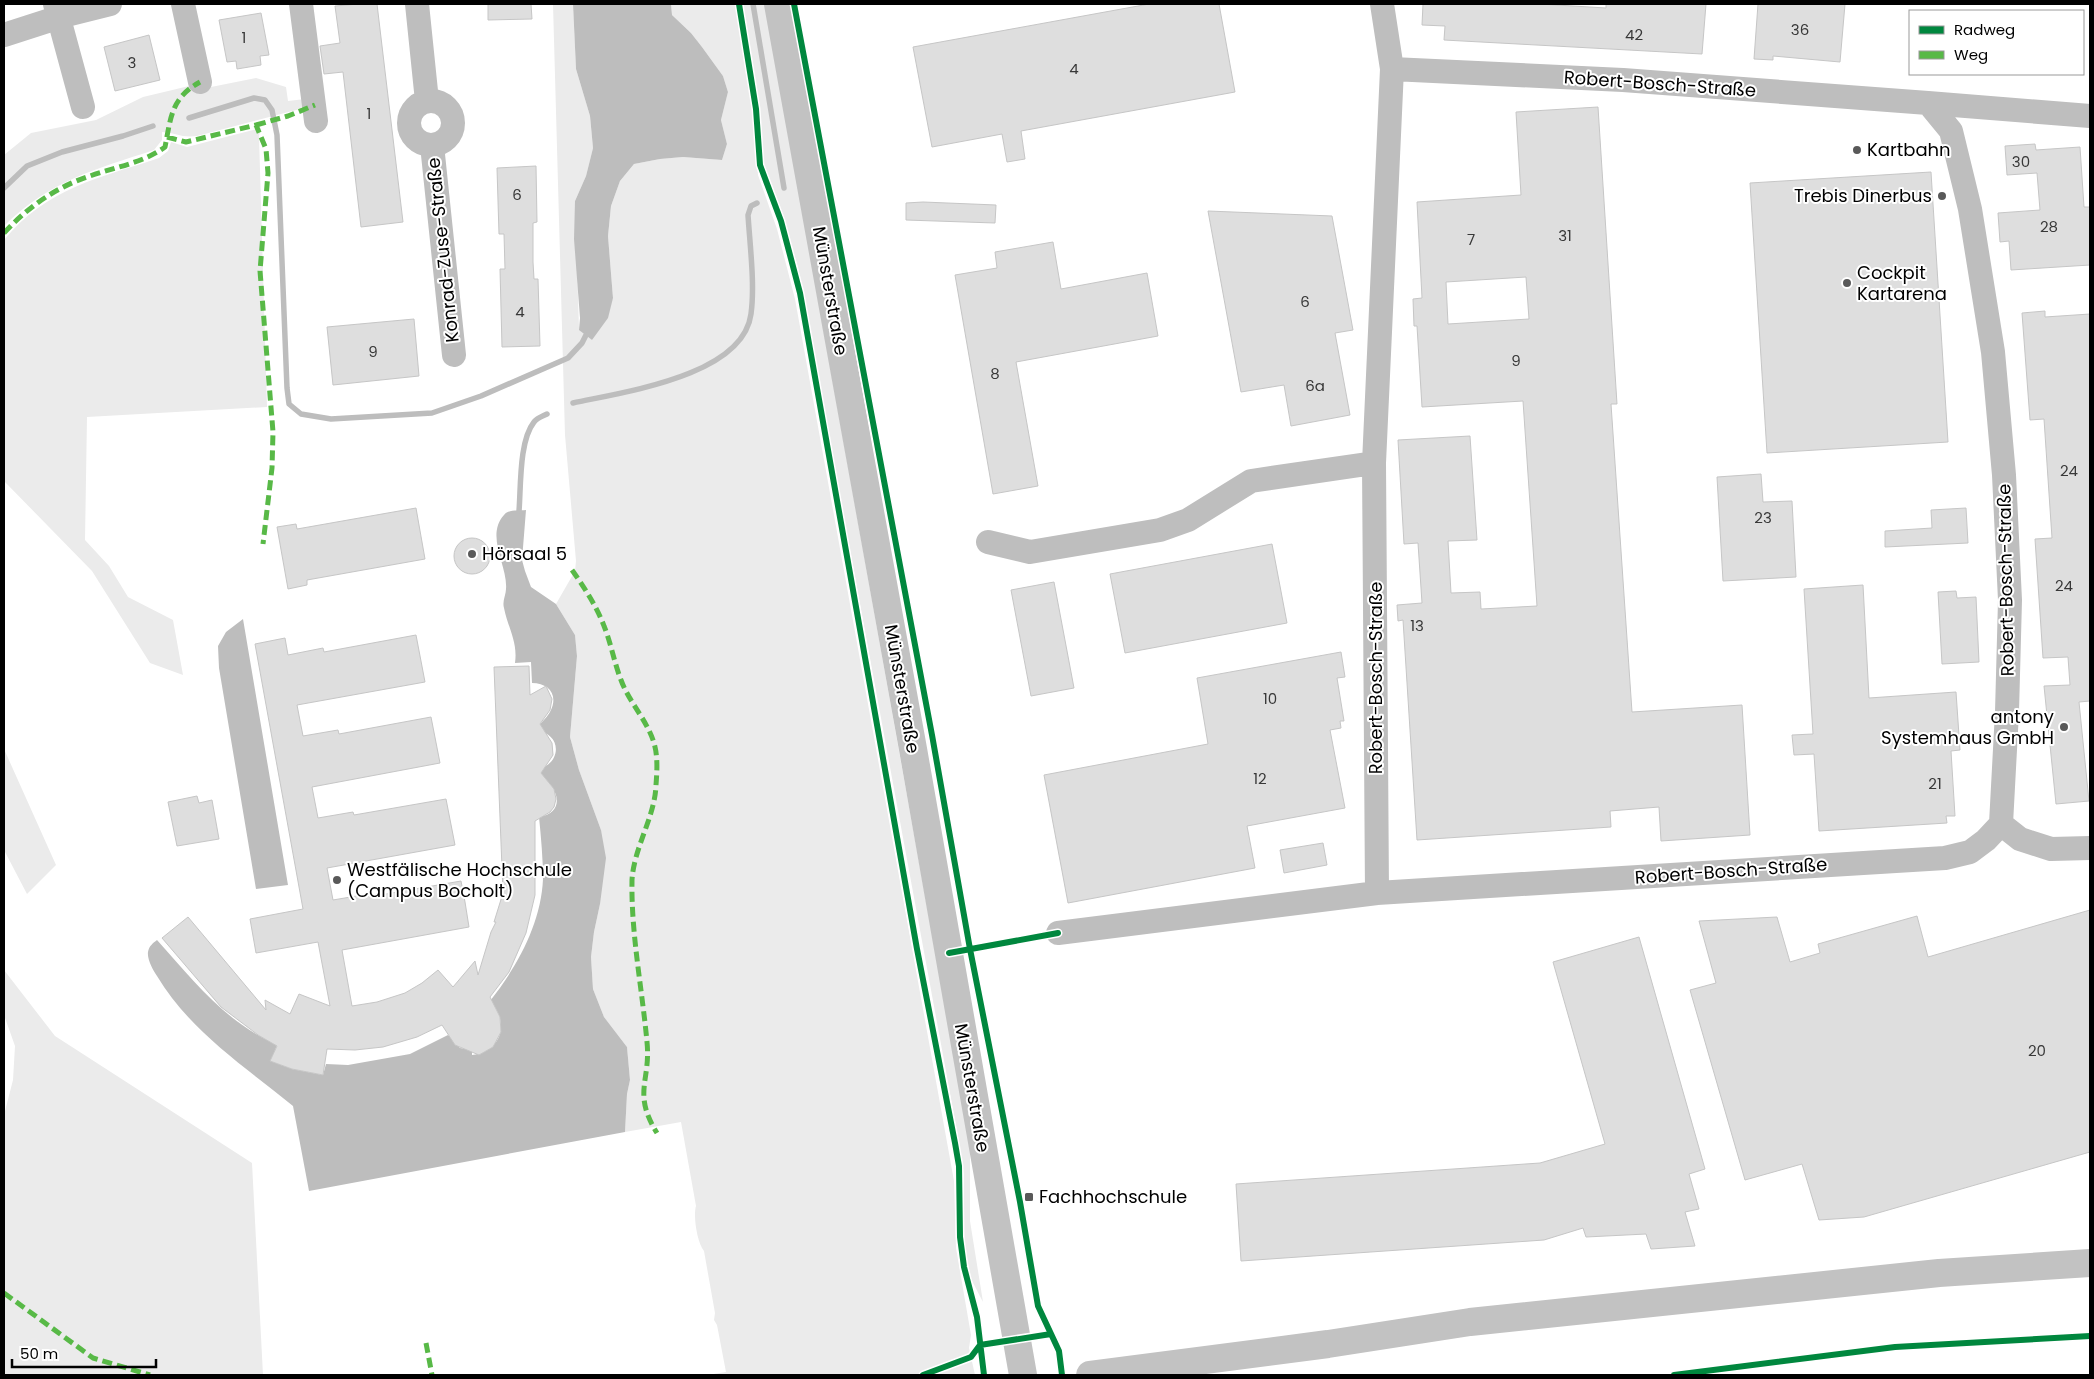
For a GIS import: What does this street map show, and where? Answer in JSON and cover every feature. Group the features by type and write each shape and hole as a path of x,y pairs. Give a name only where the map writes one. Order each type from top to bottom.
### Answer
{"main road":[{"name":"Münsterstraße","path":"778,4 917,769 1023,1375"},
{"path":"1090,1375 1328,1344 1480,1321 1939,1273 2090,1263"}],"street":[{"path":"4,35 57,10 110,4"},
{"path":"183,4 200,82"},
{"path":"301,4 316,121"},
{"name":"Konrad-Zuse-Straße","path":"416,4 427,101 442,104 448,109 453,124 446,139 432,145 454,355"},
{"name":"Robert-Bosch-Straße","path":"1377,893 1374,463 1392,70 1382,4"},
{"path":"57,10 83,107"},
{"name":"Robert-Bosch-Straße","path":"1392,70 1624,80 2090,116"},
{"name":"Robert-Bosch-Straße","path":"1058,934 1377,893 1945,858 1970,852 1986,840 2001,824 2007,721 2010,600 2004,474 1993,352 1970,209 1951,131 1928,104"},
{"path":"988,542 1030,552 1160,530 1188,520 1251,481 1374,463"},
{"path":"2001,824 2020,839 2051,849 2090,848"}],"shaded area":[{"path":"553,4 573,4 576,69 590,116 593,148 586,176 575,201 579,329 592,340 613,298 608,236 611,206 620,181 634,164 683,157 722,160 727,144 721,120 728,92 723,76 691,33 672,15 671,4 736,4 751,96 758,175 777,229 795,299 954,1181 956,1248 971,1335 969,1348 975,1375 707,1375 726,1372 717,1325 714,1320 715,1313 704,1251 699,1242 696,1229 696,1206 681,1122 625,1132 627,1094 630,1080 627,1047 604,1017 593,989 591,957 600,904 601,830 579,770 570,737 577,656 575,635 556,604 575,571 576,561 565,435"},
{"path":"573,4 671,4 672,15 691,33 702,47 723,76 728,92 721,120 727,144 722,160 683,157 634,164 620,181 611,206 608,236 613,298 608,318 592,340 579,330 580,318 574,239 575,201 586,176 593,148 590,116 576,69"},
{"path":"743,4 765,4 970,1147 970,1221 983,1302 971,1279 964,1242 964,1175 959,1142 798,267 781,213 764,171 757,90"},
{"path":"256,78 286,87 288,101 305,99 306,102 300,109 197,136 162,132 162,140 154,150 74,178 56,187 21,210 4,226 4,155 31,133 96,120 143,97 210,81 211,87"},
{"path":"261,128 259,136 267,407 87,417 85,540 109,566 128,597 173,620 183,675 150,663 92,571 4,481 4,240 21,222 56,196 95,179 159,158 168,151 171,142 187,147"},
{"path":"526,510 522,560 531,587 556,604 575,635 577,656 570,737 579,770 601,830 606,858 591,957 593,989 604,1017 627,1047 630,1080 627,1094 625,1132 309,1191 293,1106 219,1047 185,1014 170,996 154,971 148,958 149,950 151,945 157,940 211,999 241,1024 277,1045 271,1061 292,1069 323,1075 326,1064 348,1065 410,1054 448,1035 460,1048 472,1050 472,1055 490,1048 496,1042 500,1035 500,1018 490,1001 518,959 538,912 543,879 539,817 552,812 557,803 555,793 548,782 537,781 537,769 551,762 555,755 555,742 544,733 535,731 553,706 553,695 543,685 532,683 531,662 515,663 514,642 504,605 506,580 497,542 499,523 504,515 511,511"},
{"path":"243,619 288,885 256,889 219,668 218,646 226,632"},
{"path":"4,749 56,865 27,894 4,850"},
{"path":"4,970 55,1036 252,1163 263,1375 4,1375 4,1115 13,1080 15,1046 4,1015"}],"building":[{"path":"377,4 403,222 361,227 343,72 324,74 320,46 340,43 335,6"},
{"path":"488,4 531,4 532,19 488,20"},
{"path":"1149,4 1219,4 1235,92 1021,131 1025,159 1007,162 1002,134 932,147 913,47"},
{"path":"1423,4 1540,4 1606,8 1606,4 1706,4 1702,54 1444,40 1445,26 1422,25"},
{"path":"1758,4 1845,4 1840,62 1773,56 1773,60 1754,59"},
{"path":"261,13 269,55 260,56 261,65 237,69 236,61 227,62 219,20"},
{"path":"149,35 160,80 115,91 104,47"},
{"path":"1598,107 1617,404 1611,404 1632,712 1742,705 1750,835 1661,841 1659,807 1610,811 1611,827 1417,840 1403,620 1398,621 1397,605 1422,603 1418,543 1404,544 1398,440 1470,436 1477,540 1448,541 1451,593 1480,592 1481,609 1537,606 1523,401 1422,407 1417,326 1414,326 1413,299 1422,298 1417,202 1521,195 1516,112","holes":["1526,277 1529,319 1448,324 1446,282"]},
{"path":"2035,144 2036,150 2080,147 2084,207 2090,207 2090,265 2011,270 2009,241 2000,242 1998,213 2040,210 2037,173 2007,175 2005,146"},
{"path":"536,166 537,222 533,223 533,262 534,279 538,279 540,346 502,347 500,269 505,269 504,234 499,234 497,168"},
{"name":"Cockpit Kartarena","path":"1931,172 1948,442 1767,453 1750,183"},
{"path":"906,203 996,205 995,223 906,220"},
{"path":"1208,211 1332,216 1353,330 1335,333 1350,415 1291,426 1284,385 1241,392"},
{"path":"1053,242 1061,289 1147,273 1158,336 1016,362 1038,486 993,494 955,275 997,268 995,252"},
{"path":"2045,311 2045,317 2090,314 2090,701 2079,702 2089,801 2056,804 2044,686 2070,685 2068,657 2043,658 2035,539 2052,538 2044,419 2030,420 2022,313"},
{"path":"414,319 419,376 333,385 327,327"},
{"path":"1761,474 1763,502 1792,501 1796,577 1723,581 1717,477"},
{"path":"416,508 425,559 307,580 307,585 288,589 277,527 296,524 297,529"},
{"path":"1966,508 1968,543 1885,547 1885,531 1932,528 1931,510"},
{"name":"Hörsaal 5","path":"472,538 479,539 485,543 489,549 489,563 485,569 479,573 472,574 465,573 459,569 455,563 454,556 455,549 459,543 465,539"},
{"path":"1272,544 1287,623 1125,653 1110,574"},
{"path":"1054,582 1074,688 1031,696 1011,590"},
{"path":"1863,585 1869,698 1956,692 1960,750 1951,751 1955,816 1946,816 1947,823 1819,831 1814,754 1794,755 1792,735 1813,734 1804,589"},
{"path":"1956,591 1957,598 1976,597 1979,662 1942,664 1938,592"},
{"path":"416,635 425,682 297,705 303,736 338,730 339,734 431,717 440,763 312,787 318,818 353,812 354,815 446,799 455,845 327,868 333,900 368,894 369,897 461,881 465,902 469,927 342,950 352,1006 377,1002 405,993 422,983 438,970 453,987 475,961 478,975 491,932 496,922 494,922 503,893 494,667 529,666 530,695 546,686 552,699 550,710 540,724 552,743 553,755 541,773 554,789 556,799 554,807 550,812 535,821 535,895 526,933 509,972 490,997 500,1017 501,1032 493,1047 479,1055 455,1045 442,1025 417,1037 383,1047 355,1050 327,1049 323,1075 292,1069 270,1061 277,1046 258,1035 221,1007 162,938 188,917 266,1010 265,1000 290,1014 299,994 330,1006 318,942 256,953 250,919 303,909 255,644 285,638 288,655 323,648 324,652"},
{"path":"1341,652 1345,677 1337,678 1344,721 1340,721 1341,728 1330,730 1345,808 1247,826 1255,868 1068,903 1044,775 1208,744 1197,678"},
{"path":"197,796 199,803 212,800 219,839 177,846 168,802"},
{"path":"1323,843 1327,865 1284,873 1280,850"},
{"path":"2090,910 2090,1152 1864,1217 1819,1220 1802,1164 1745,1180 1690,990 1716,983 1699,921 1777,917 1790,962 1820,953 1818,944 1917,916 1928,957"},
{"path":"1639,937 1705,1169 1689,1174 1699,1209 1685,1212 1695,1246 1651,1249 1646,1234 1586,1237 1583,1228 1544,1240 1241,1261 1236,1184 1540,1163 1605,1144 1553,962"}],"waterway":[{"path":"753,4 784,188"},
{"path":"189,118 254,98 265,100 272,110 277,135 287,388 289,404 301,414 331,419 432,413 481,396 568,358 582,343 586,335"},
{"path":"4,188 27,166 62,152 153,126"},
{"path":"573,403 678,378 704,367 727,353 743,335 751,314 752,265 748,215 751,206 757,203"},
{"path":"519,511 523,452 526,440 534,422 547,414"}],"marked path":[{"path":"4,233 33,206 54,192 90,176 148,157 165,147 174,109 183,95 200,82"},
{"path":"256,125 288,116 315,105"},
{"path":"167,137 186,142 256,125 266,149 268,173 260,271 273,432 272,468 263,544"},
{"path":"572,570 590,597 601,619 621,680 651,735 656,753 655,797 636,856 632,880 632,900 648,1055 644,1087 645,1107 657,1133"},
{"path":"4,1293 93,1358 150,1375"},
{"path":"426,1343 432,1375"}],"cycle path":[{"path":"739,4 756,109 760,165 781,221 800,293 917,949 955,1143 959,1166 960,1237 964,1267 977,1317 984,1375"},
{"path":"794,4 1038,1306 1059,1351 1062,1375"},
{"path":"949,953 1058,933"},
{"path":"923,1375 971,1357 980,1345 1051,1334"},
{"path":"1674,1375 1895,1347 2090,1336"}],"place":[{"name":"Kartbahn","path":"1857,150"},
{"name":"Trebis Dinerbus","path":"1942,196"},
{"name":"Cockpit Kartarena","path":"1847,283"},
{"name":"Hörsaal 5","path":"472,554"},
{"name":"antony Systemhaus GmbH","path":"2064,727"},
{"name":"Westfälische Hochschule (Campus Bocholt)","path":"337,880"},
{"name":"Fachhochschule","path":"1029,1197"}]}
